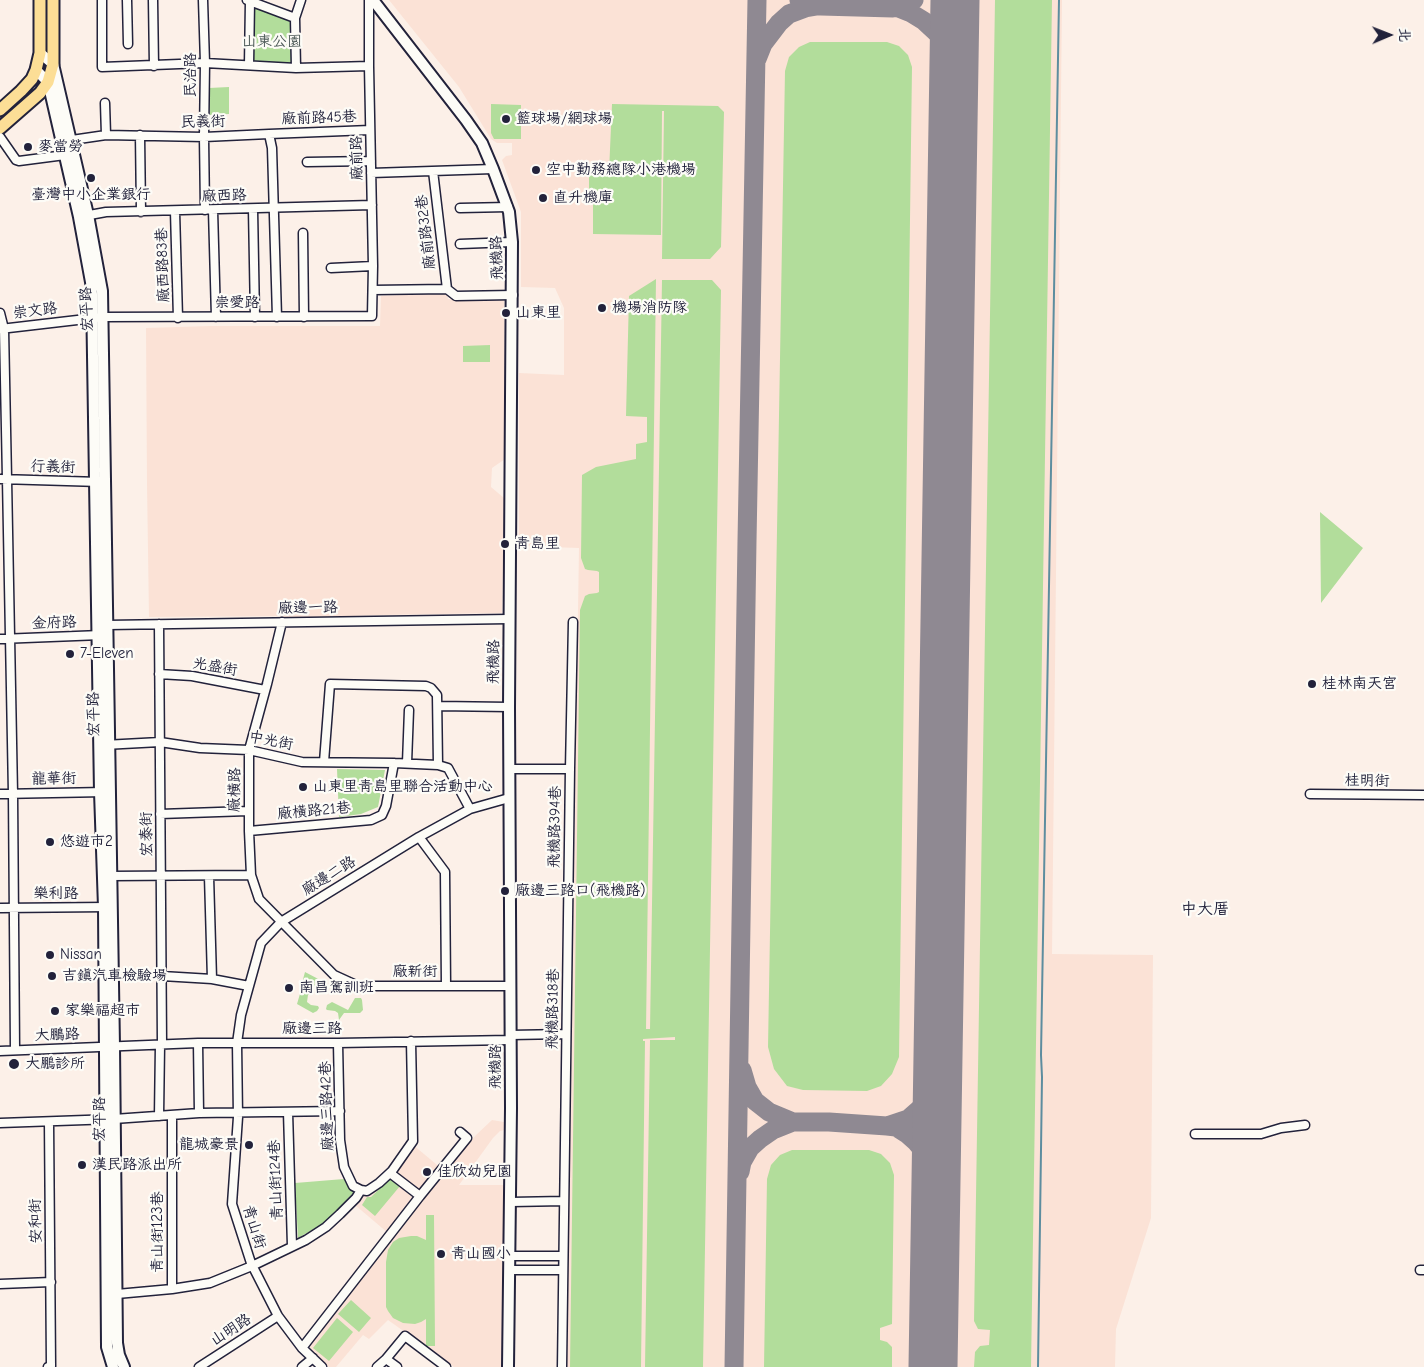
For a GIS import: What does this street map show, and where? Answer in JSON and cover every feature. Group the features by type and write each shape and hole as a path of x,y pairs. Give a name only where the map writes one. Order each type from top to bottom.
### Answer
{"main road":[{"path":"0,110 32,79 36,70 40,53 40,0"},
{"path":"0,128 40,93 48,82 53,64 53,0"}],"street":[{"path":"102,0 102,68 205,63 296,68 369,66"},
{"path":"127,0 128,44"},
{"path":"153,0 154,66"},
{"name":"民治路","path":"203,0 205,63 204,137 216,317"},
{"path":"296,68 295,18 301,0"},
{"name":"廠前路","path":"371,0 369,66 373,266 372,316"},
{"name":"飛機路","path":"371,0 482,143 509,212 512,242 513,295 508,707 511,1202 508,1367"},
{"path":"249,66 248,1 295,18"},
{"path":"40,53 53,64"},
{"name":"宏平路","path":"53,64 83,216 91,282 98,318 110,1047 106,1282 107,1347 113,1367"},
{"path":"36,70 48,82"},
{"name":"宏平路","path":"48,82 67,141 65,155 83,216"},
{"path":"105,103 106,135"},
{"name":"廠前路45巷","path":"269,134 370,130"},
{"path":"269,134 272,148 277,317"},
{"name":"民義街","path":"67,141 106,135 204,137 269,134"},
{"path":"140,136 141,212"},
{"path":"0,137 16,160 19,161 65,155"},
{"path":"307,162 371,161"},
{"name":"廠前路32巷","path":"371,173 493,169"},
{"name":"廠前路32巷","path":"433,171 447,289"},
{"name":"廠西路","path":"83,216 106,212 372,205"},
{"path":"460,208 508,208"},
{"path":"253,209 255,317"},
{"name":"廠西路83巷","path":"175,211 178,318"},
{"path":"303,233 304,317"},
{"path":"460,244 512,242"},
{"path":"331,268 373,266"},
{"path":"373,290 447,289 456,296 513,295"},
{"path":"0,312 2,329 4,479 13,794 15,1050"},
{"name":"崇愛路","path":"98,318 372,316"},
{"name":"崇文路","path":"2,329 98,318"},
{"name":"行義街","path":"4,479 101,482"},
{"name":"廠邊一路","path":"104,632 158,624 509,619"},
{"name":"廠橫路","path":"281,922 259,899 251,876 248,811 249,750 282,622"},
{"name":"飛機路394巷","path":"568,884 573,622"},
{"name":"宏泰街","path":"158,624 162,976 159,1116"},
{"name":"金府路","path":"0,639 104,632"},
{"name":"光盛街","path":"159,674 192,676 265,690"},
{"path":"324,762 330,684 426,686 434,690 437,695 438,765 448,768 470,809"},
{"path":"438,706 508,707"},
{"path":"408,763 409,710"},
{"name":"中光街","path":"105,745 160,742 200,748 249,750 302,762 438,765"},
{"name":"廠橫路21巷","path":"249,831 371,820 382,815 386,806 394,763"},
{"path":"509,769 570,769"},
{"name":"宏平路","path":"105,792 111,876 108,908"},
{"name":"龍華街","path":"0,794 105,792"},
{"name":"桂明街","path":"1310,794 1424,795"},
{"name":"廠邊二路","path":"237,1043 241,1015 261,943 281,922 419,836 470,809 509,798"},
{"path":"160,814 248,811"},
{"name":"廠新街","path":"281,922 334,975 358,986 446,986 445,872 419,836"},
{"path":"111,876 251,876"},
{"path":"209,876 212,979"},
{"name":"飛機路318巷","path":"562,1367 568,884"},
{"name":"樂利路","path":"0,908 108,908"},
{"path":"162,976 212,979 249,986"},
{"path":"446,986 510,986"},
{"name":"廠邊三路","path":"110,1047 198,1043 411,1041 566,1034"},
{"path":"106,1282 116,1294 172,1289 210,1283 252,1266 306,1240 326,1227 356,1198 361,1190 367,1191 390,1173 413,1141 411,1041"},
{"name":"廠邊三路42巷","path":"338,1042 340,1140 344,1167 353,1186 361,1190"},
{"path":"198,1043 200,1113"},
{"name":"青山街","path":"237,1043 238,1113 232,1204 252,1266 278,1316 302,1348 322,1367"},
{"name":"大鵬路","path":"0,1051 110,1047"},
{"path":"0,1123 200,1113 340,1111"},
{"name":"青山街124巷","path":"288,1112 292,1246"},
{"name":"青山街123巷","path":"172,1115 172,1289"},
{"name":"宏平路","path":"110,1119 117,1343 124,1367"},
{"name":"安和街","path":"48,1367 51,1366 49,1122"},
{"path":"1195,1134 1262,1134 1281,1128 1305,1125"},
{"path":"302,1348 466,1138 460,1132"},
{"path":"390,1173 420,1196"},
{"path":"511,1202 564,1201"},
{"path":"510,1256 563,1256"},
{"path":"510,1270 563,1270"},
{"path":"0,1284 51,1282"},
{"name":"山明路","path":"199,1367 278,1316"},
{"path":"377,1367 405,1336 446,1367"},
{"path":"302,1367 313,1358"},
{"path":"386,1358 397,1367"}],"shaded area":[{"path":"389,0 1062,0 1052,954 1153,955 1151,1218 1116,1329 1115,1367 566,1367 579,548 519,546 519,373 564,375 564,308 555,288 521,287 521,212 502,160 506,156 512,155 512,143 497,143 491,139 459,87"},
{"path":"447,293 448,299 504,299 505,459 492,468 491,487 504,498 502,613 283,619 283,616 149,617 146,328 380,326 381,296"},
{"name":"青山國小","path":"492,1120 504,1122 504,1130 500,1131 493,1138 459,1185 504,1185 502,1367 454,1367 388,1320 369,1339 363,1335 336,1367 329,1367 308,1346 397,1228 476,1135"},
{"path":"412,1144 442,1169 388,1233 355,1205 365,1194 370,1193"}],"green space":[{"path":"995,0 1052,0 1031,1367 974,1367 975,1352 980,1346 989,1345 990,1330 978,1329 974,1321"},
{"name":"山東公園","path":"252,6 291,20 292,64 254,65"},
{"path":"810,42 887,42 899,46 908,55 912,67 899,1057 892,1074 881,1086 867,1091 803,1090 787,1086 774,1069 768,1047 785,71 789,57 799,47"},
{"path":"229,87 229,114 210,115 209,88"},
{"name":"籃球場/網球場","path":"491,104 521,105 521,139 494,139 491,133"},
{"path":"612,104 718,106 724,112 721,247 710,259 662,259 664,111 662,111 661,235 593,234 593,198 589,197 589,173 609,172"},
{"path":"656,279 646,1029 650,1029 662,280 712,280 721,290 703,1367 645,1367 650,1040 675,1040 675,1037 643,1039 645,1041 641,1367 570,1367 580,610 585,596 599,592 599,572 585,569 581,558 582,475 596,467 636,459 636,444 647,442 647,417 626,416 629,296"},
{"path":"490,345 490,362 463,362 463,346"},
{"path":"1320,512 1363,548 1321,603"},
{"path":"337,769 385,770 378,807 361,814 339,817"},
{"path":"305,972 324,982 323,985 316,981 314,984 321,988 318,992 310,984 309,987 302,983"},
{"path":"302,987 311,992 308,995 307,1002 318,1006 317,1011 313,1013 297,1004"},
{"path":"355,998 361,998 362,1000 363,1010 360,1013 344,1013 339,1020 338,1013 326,1009 327,1005 332,1002 348,1010"},
{"path":"792,1150 869,1150 881,1154 890,1163 894,1175 892,1324 880,1328 880,1340 887,1342 892,1347 892,1367 764,1367 767,1179 771,1165 780,1155"},
{"path":"391,1178 400,1186 375,1216 362,1205 367,1197 371,1197"},
{"path":"344,1179 354,1192 321,1225 298,1238 295,1183"},
{"path":"426,1215 434,1215 435,1346 426,1346 426,1319 415,1324 403,1323 393,1318 386,1307 386,1262 388,1250 393,1242 399,1238 417,1236 426,1240"},
{"path":"351,1300 371,1318 359,1332 338,1314"},
{"path":"337,1318 353,1332 329,1361 313,1348"}],"waterway":[{"path":"1038,1367 1041,1055 1059,0"}],"taxiway":[{"path":"734,1367 757,0"},
{"path":"799,0 807,4 821,6 893,8 914,0"},
{"path":"757,59 763,44 779,23 789,14 817,6"},
{"path":"896,7 924,21 938,34 950,63 954,83"},
{"path":"742,1070 747,1087 755,1101 769,1112 793,1122 829,1122 887,1126 908,1119 925,1104 939,1087"},
{"path":"740,1172 742,1162 750,1148 773,1130 793,1122"},
{"path":"887,1126 896,1127 916,1142 926,1154 937,1180"}],"runway":[{"path":"933,1367 955,0"}],"place":[{"name":"籃球場/網球場","path":"506,119"},
{"name":"麥當勞","path":"28,147"},
{"name":"空中勤務總隊小港機場","path":"536,170"},
{"name":"臺灣中小企業銀行","path":"91,178"},
{"name":"直升機庫","path":"543,198"},
{"name":"機場消防隊","path":"602,308"},
{"name":"山東里","path":"506,313"},
{"name":"青島里","path":"505,544"},
{"name":"7-Eleven","path":"70,654"},
{"name":"桂林南天宮","path":"1312,684"},
{"name":"山東里青島里聯合活動中心","path":"303,787"},
{"name":"悠遊市2","path":"50,842"},
{"name":"廠邊三路口(飛機路)","path":"505,891"},
{"name":"Nissan","path":"50,955"},
{"name":"吉鎮汽車檢驗場","path":"52,976"},
{"name":"南昌駕訓班","path":"289,988"},
{"name":"家樂福超市","path":"55,1011"},
{"name":"大鵬診所","path":"14,1064"},
{"name":"龍城豪景","path":"249,1145"},
{"name":"漢民路派出所","path":"82,1165"},
{"name":"佳欣幼兒園","path":"427,1172"},
{"name":"青山國小","path":"441,1254"}],"district":[{"name":"中大厝","path":"1205,909"}]}
